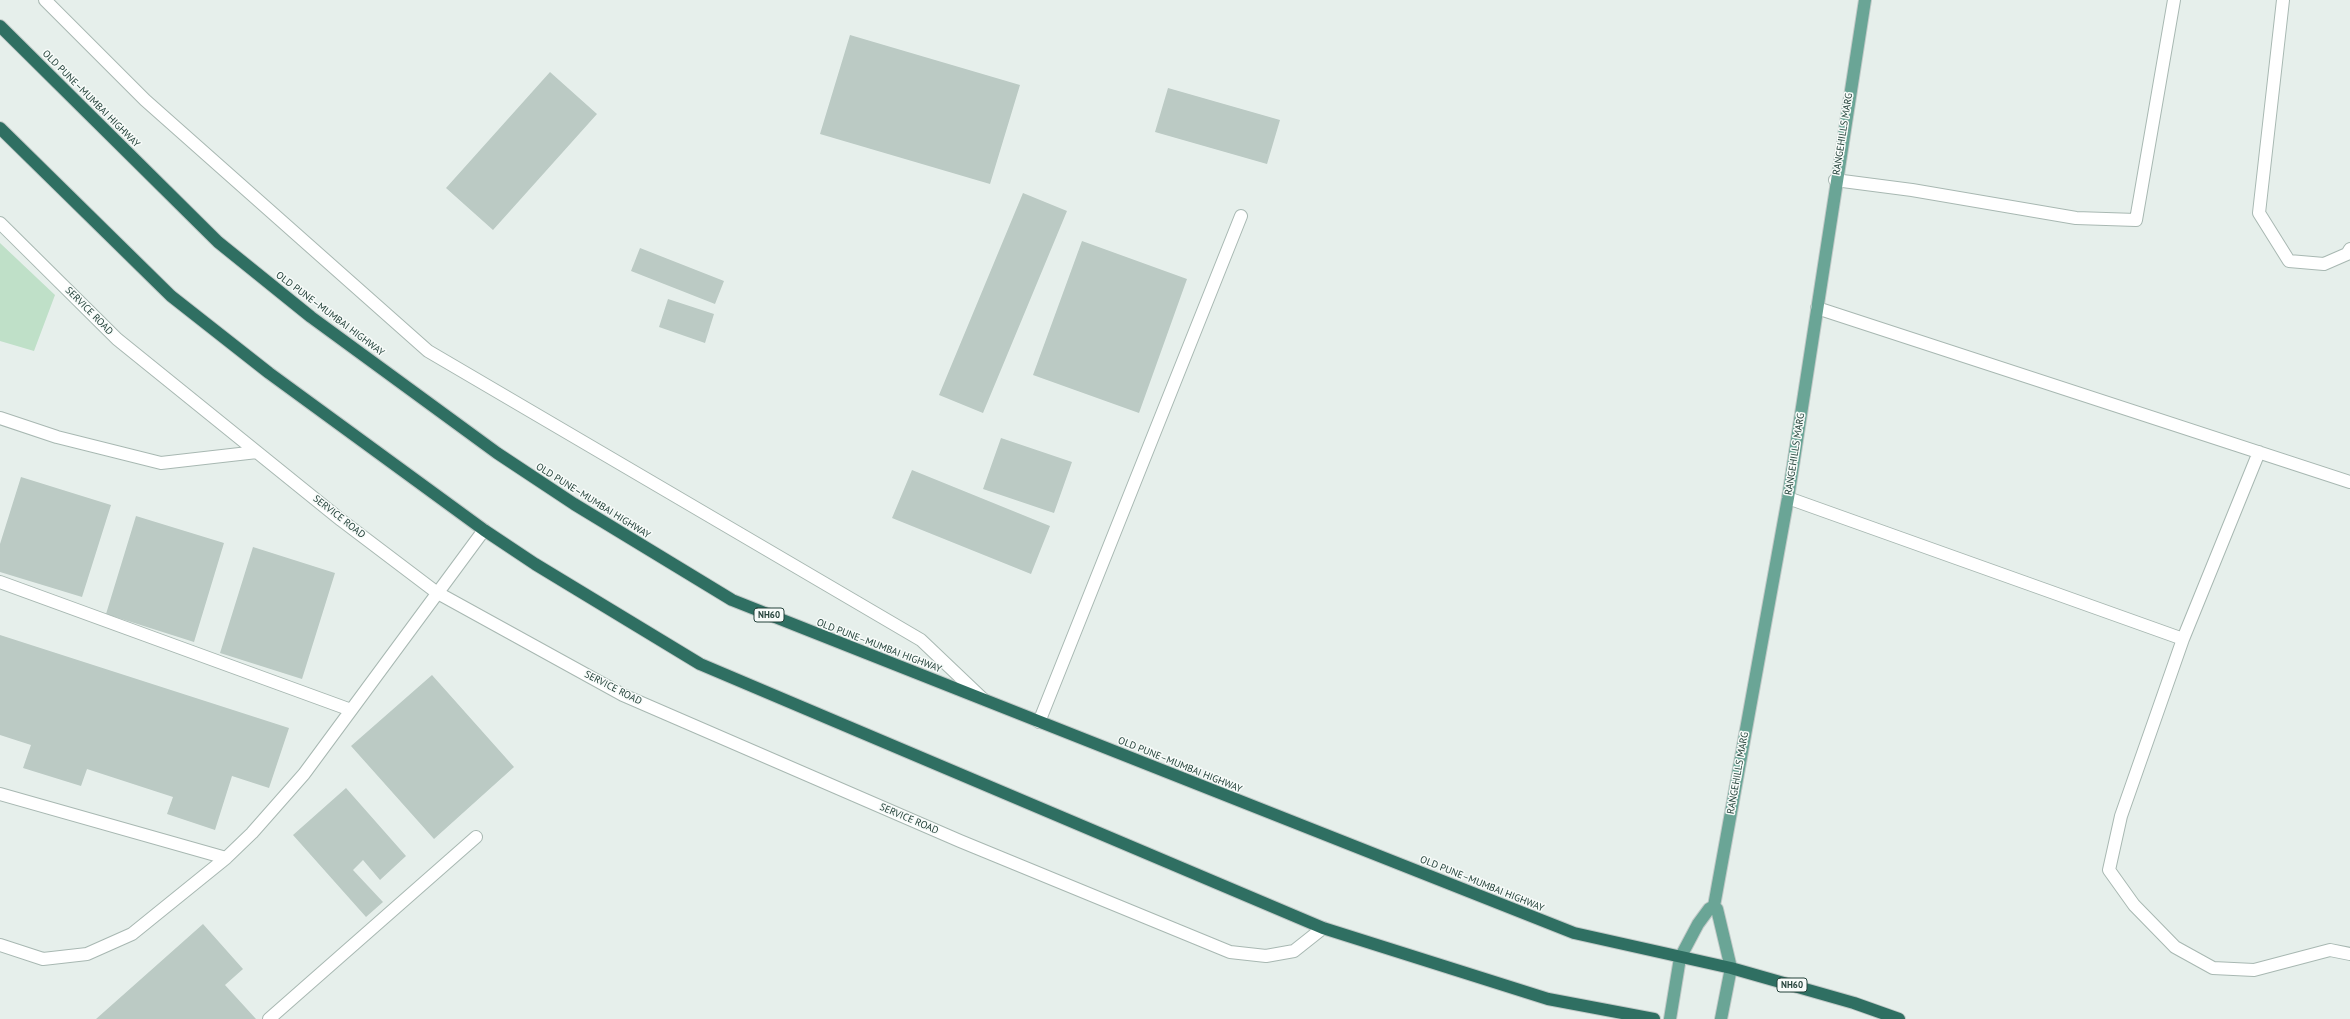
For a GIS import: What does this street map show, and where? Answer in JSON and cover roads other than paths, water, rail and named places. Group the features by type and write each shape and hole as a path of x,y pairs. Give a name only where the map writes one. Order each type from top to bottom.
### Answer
{"highway":[{"name":"OLD PUNE–MUMBAI HIGHWAY","path":"0,26 218,242 312,316 497,453 574,504 732,600 1574,933 1680,958 1731,968 1854,1003 1899,1019"},
{"path":"0,128 171,296 269,373 484,530 535,564 700,664 1323,928 1548,999 1654,1019"}],"main road":[{"name":"RANGEHILLS MARG","path":"1714,906 1788,498 1865,0"},
{"path":"1670,1019 1680,958 1698,924 1709,909 1714,906 1717,909 1731,968 1721,1019"}],"street":[{"path":"45,0 146,100 428,351 921,640 985,701"},
{"path":"1836,180 1912,190 2076,218 2136,220 2174,0"},
{"path":"2282,0 2259,213 2289,261 2324,264 2349,253"},
{"path":"1039,722 1241,216"},
{"name":"SERVICE ROAD","path":"0,223 117,339 342,520 436,592 623,695 960,841 1230,952 1266,956 1294,950 1323,928"},
{"path":"1817,308 2350,482"},
{"path":"0,418 57,437 161,463 257,452"},
{"path":"2259,452 2184,639 2121,816 2109,870 2134,905 2175,947 2213,968 2254,970 2330,950 2350,954"},
{"path":"1788,498 2184,639"},
{"path":"0,945 43,959 87,954 132,934 226,858 252,833 304,774 436,592 484,530"},
{"path":"0,582 351,710"},
{"path":"0,794 226,858"},
{"path":"269,1019 476,836"}]}
